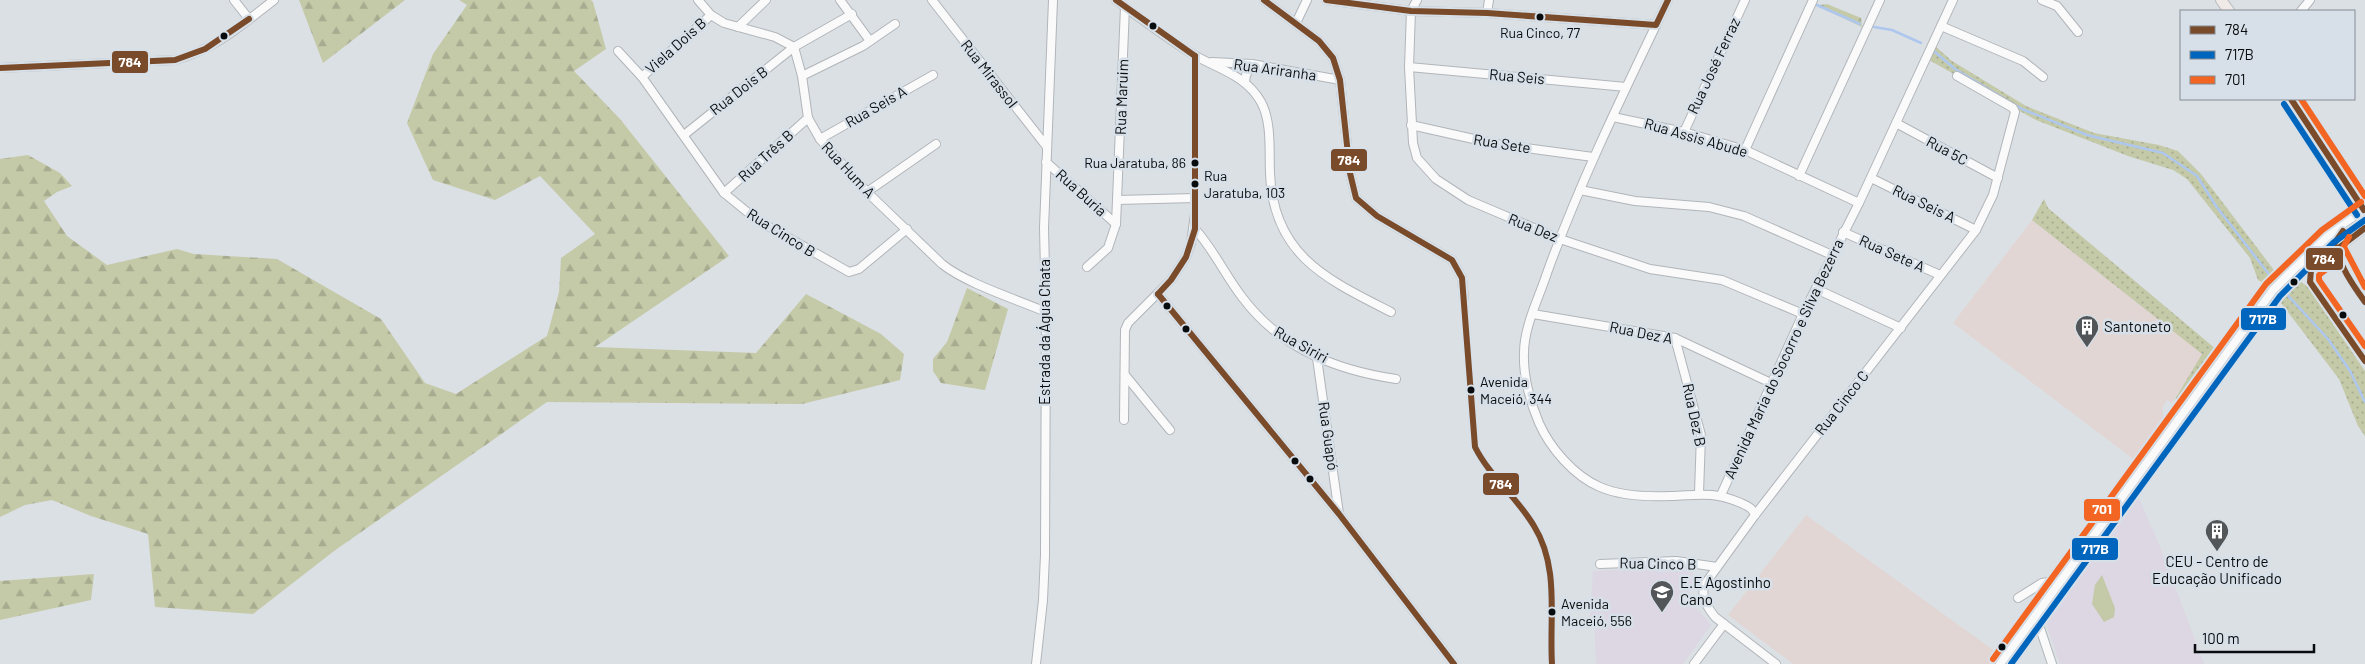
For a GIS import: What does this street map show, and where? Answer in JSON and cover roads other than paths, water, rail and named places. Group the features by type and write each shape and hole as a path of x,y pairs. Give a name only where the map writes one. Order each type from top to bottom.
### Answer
{"main road":[{"path":"2292,100 2365,211"}],"street":[{"path":"234,0 249,19"},
{"path":"0,68 175,60 193,56 212,46 274,0"},
{"path":"698,0 711,15 738,27 775,37 794,47"},
{"path":"738,27 766,0"},
{"path":"840,0 870,41"},
{"name":"Rua Mirassol","path":"932,0 1047,147"},
{"name":"Estrada da Água Chata","path":"1036,664 1043,600 1045,555 1046,312 1044,228 1053,0"},
{"path":"1116,0 1195,56 1210,62 1245,82 1261,102 1265,114 1268,126 1270,195 1289,240 1315,270 1334,283 1391,312"},
{"path":"1264,0 1326,47 1333,58 1340,80 1350,174 1356,198 1378,216 1452,260 1462,278 1464,299"},
{"path":"1296,23 1307,0"},
{"path":"1326,0 1411,11 1487,13 1656,25"},
{"path":"1411,11 1417,0"},
{"path":"1487,13 1489,0"},
{"name":"Avenida Maria do Socorro e Silva Bezerra","path":"1668,0 1593,157 1560,239 1533,314 1525,339 1524,354 1529,392 1546,438 1558,453 1585,479 1599,487 1616,492 1671,496 1699,493 1721,495 1771,383 1871,178 1953,0"},
{"name":"Rua José Ferraz","path":"1684,132 1745,0"},
{"path":"1745,150 1813,0"},
{"path":"1799,176 1880,0"},
{"path":"2042,0 2057,6 2078,32"},
{"path":"2302,10 2310,0"},
{"name":"Rua Maruim","path":"1087,267 1108,248 1116,224 1125,7"},
{"name":"Rua Dez","path":"1411,11 1409,67 1413,143 1418,158 1436,179 1468,200 1560,239 1650,269 1722,280 1804,314"},
{"name":"Rua Dois B","path":"684,135 794,47 852,14"},
{"name":"Viela Dois B","path":"642,76 711,15"},
{"path":"802,76 870,41 895,24"},
{"path":"1941,26 2023,61 2043,77"},
{"name":"Rua Hum A","path":"794,47 802,76 808,118 820,139 868,192 949,269 1046,312"},
{"name":"Rua Cinco B","path":"618,51 642,76 724,193 757,220 849,272 860,269 907,229"},
{"path":"1124,420 1125,330 1128,322 1158,294 1186,257 1195,229 1195,56"},
{"name":"Rua Ariranha","path":"1210,62 1252,64 1340,80"},
{"path":"1245,82 1246,75 1252,64"},
{"name":"Rua Seis","path":"1409,67 1626,86"},
{"name":"Rua Seis A","path":"820,139 933,75"},
{"name":"Rua Cinco C","path":"1724,624 1708,609 1702,590 1755,515 1976,230 1994,195 2015,110 1957,76"},
{"name":"Rua Assis Abude","path":"1612,116 1684,132 1745,150 1859,203"},
{"name":"Rua Três B","path":"724,193 808,118"},
{"name":"Rua 5C","path":"1896,123 1998,178"},
{"name":"Rua Sete","path":"1412,124 1496,144 1593,157"},
{"path":"868,192 936,144"},
{"name":"Rua Buria","path":"1046,162 1116,224"},
{"name":"Rua Seis A","path":"1871,178 1976,230"},
{"path":"1580,190 1635,201 1709,207 1744,216 1832,255"},
{"path":"1117,200 1195,198"},
{"path":"2000,664 2064,579 2120,492 2273,290 2320,243 2347,220 2365,211"},
{"path":"2298,265 2335,251 2365,228"},
{"name":"Rua Siriri","path":"1195,229 1213,250 1229,278 1258,317 1274,332 1317,358 1375,376 1396,379"},
{"name":"Rua Sete A","path":"1843,232 1940,275"},
{"path":"1816,289 1901,328"},
{"path":"1158,294 1338,514 1454,664"},
{"name":"Rua Dez A","path":"1533,314 1675,338 1771,383"},
{"name":"Rua Dez B","path":"1675,338 1701,435 1699,493"},
{"name":"Rua Guapó","path":"1317,358 1338,514"},
{"path":"1125,375 1170,430"},
{"path":"1721,495 1751,508 1755,515"},
{"name":"Rua Cinco B","path":"1600,564 1676,561 1717,567"},
{"path":"2018,598 2042,583 2064,579"},
{"path":"2036,616 2052,664"},
{"path":"1694,664 1724,624 1776,664"}],"waterway":[{"path":"1817,5 1860,24"},
{"path":"1874,27 1892,30 1921,43"},
{"path":"1935,52 1955,69 2022,109 2087,135 2163,153 2197,176 2216,206 2271,277 2328,339 2350,371 2365,402"}],"place":[{"name":"Rua Cinco, 77","path":"1540,17"},
{"name":"Rua Jaratuba, 86","path":"1195,163"},
{"name":"Rua Jaratuba, 103","path":"1195,184"},
{"name":"Santoneto","path":"2087,348"},
{"name":"Avenida Maceió, 344","path":"1471,390"},
{"name":"CEU - Centro de Educação Unificado","path":"2217,552"},
{"name":"Avenida Maceió, 556","path":"1552,612"},
{"name":"E.E Agostinho Cano","path":"1662,613"}]}
